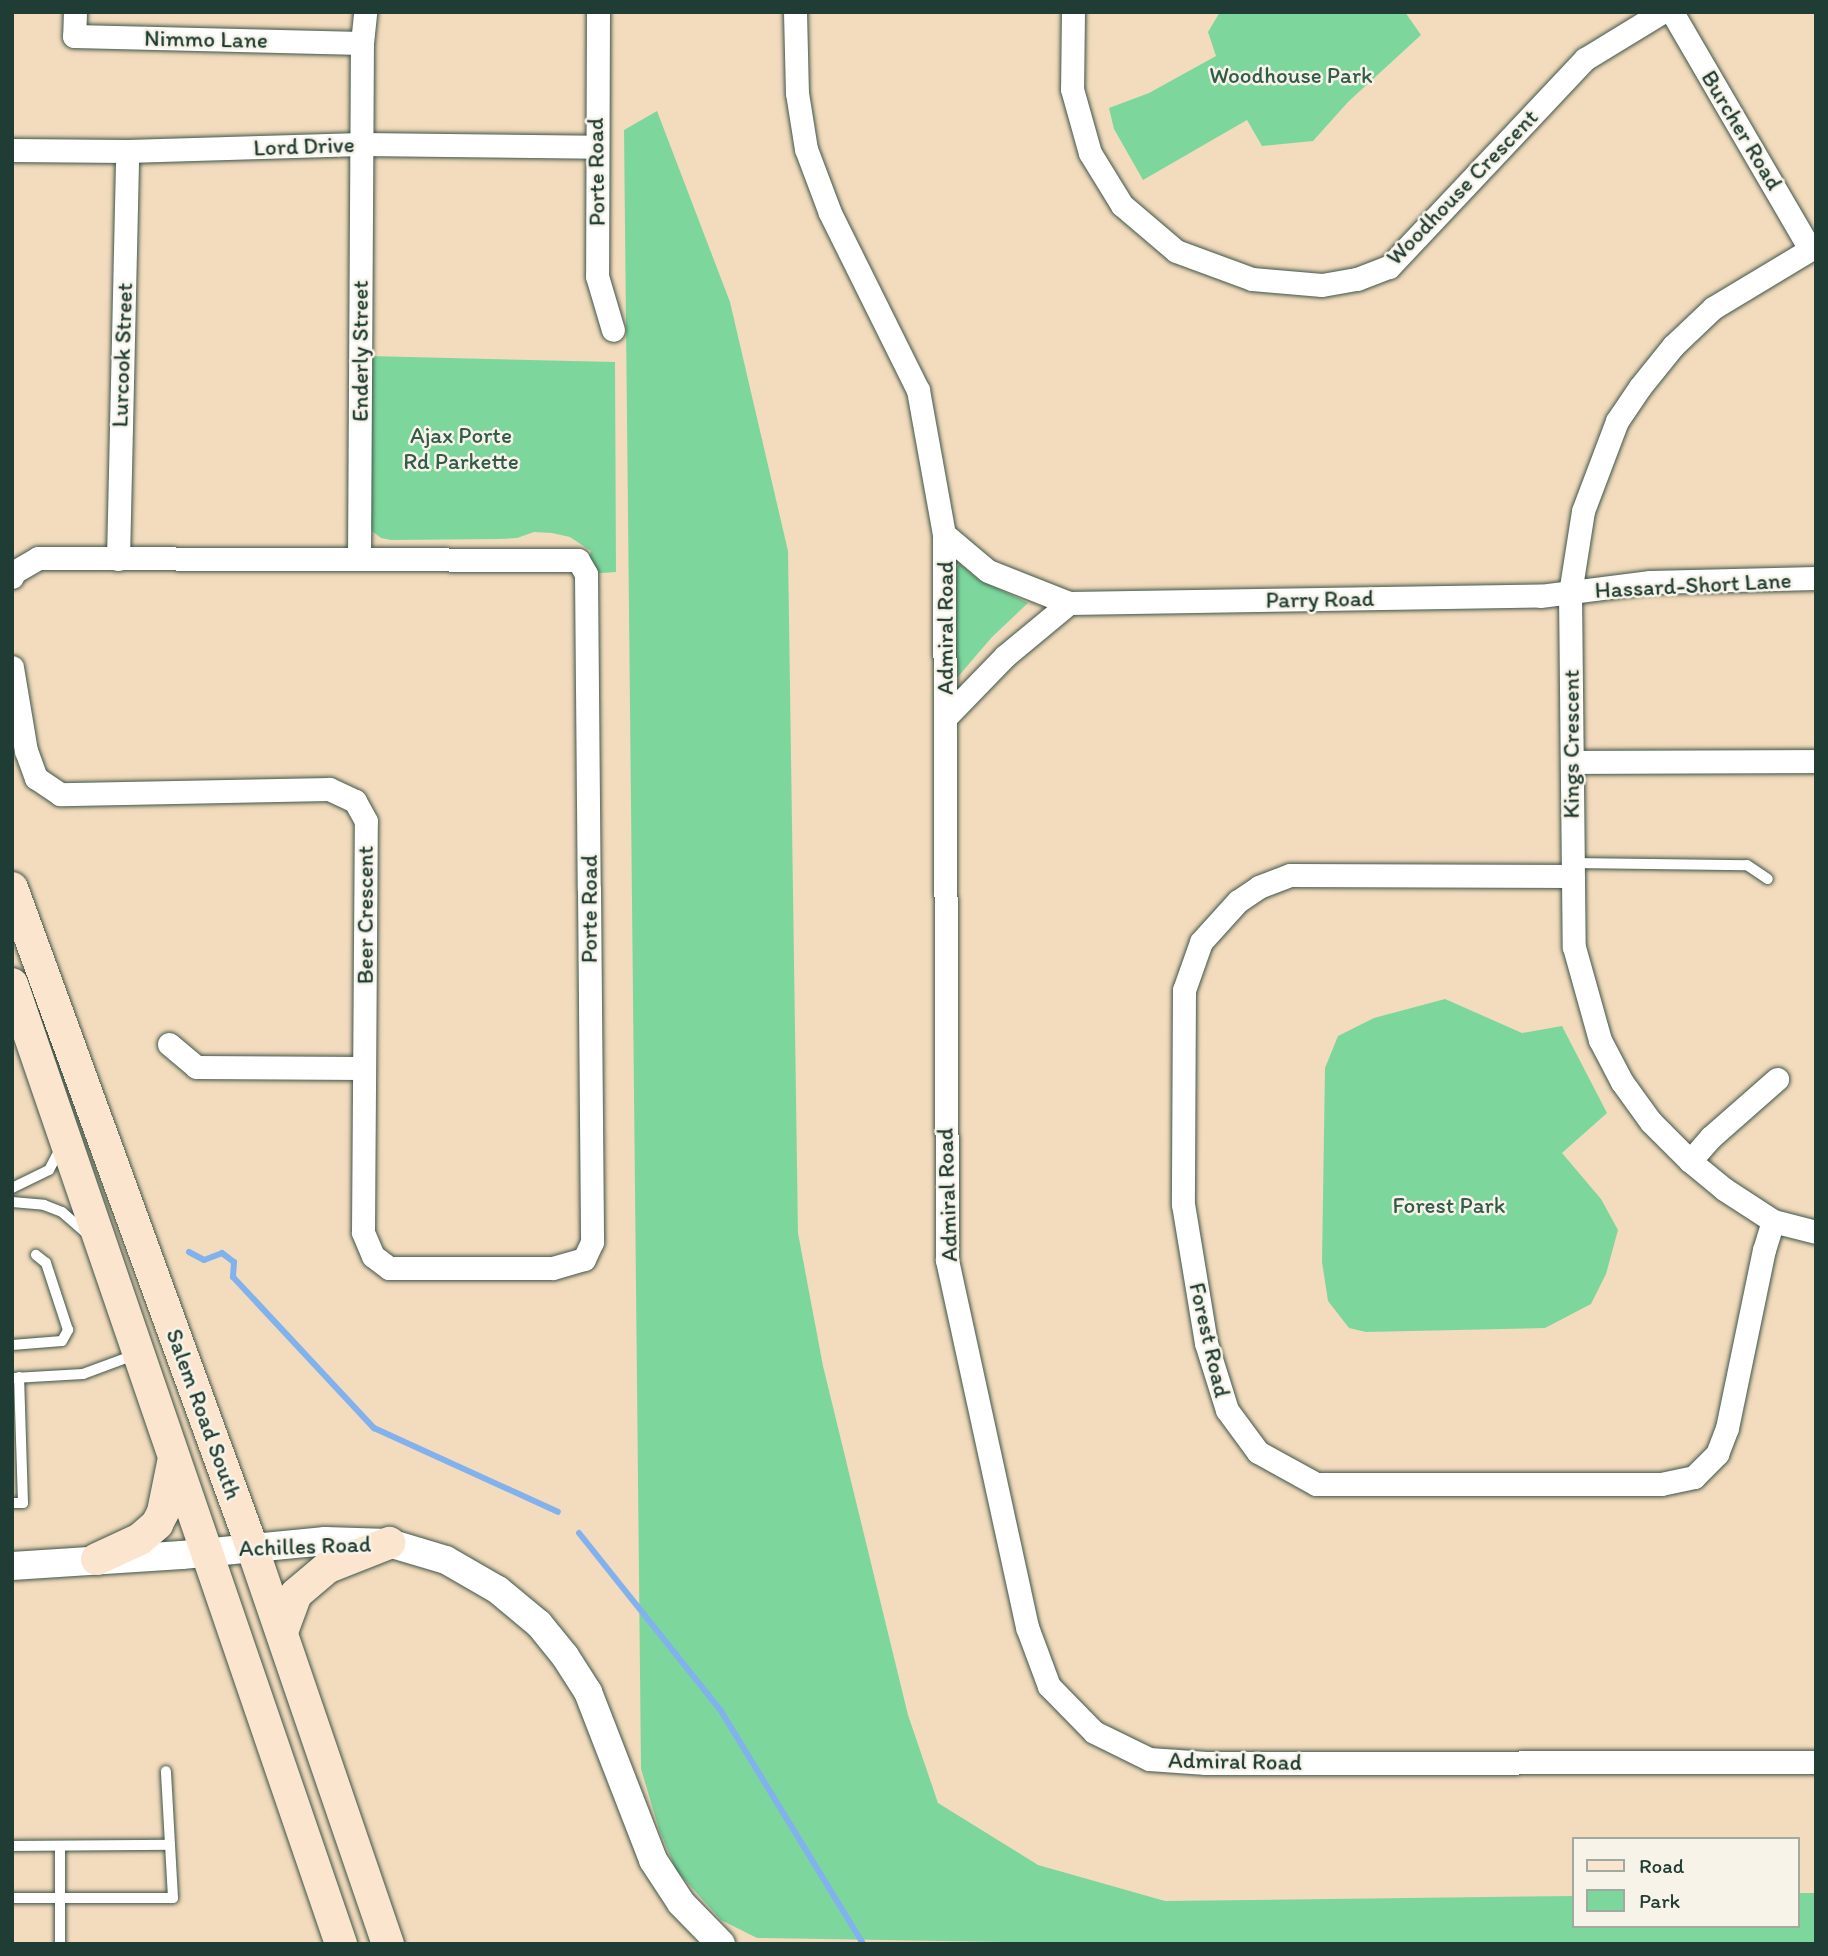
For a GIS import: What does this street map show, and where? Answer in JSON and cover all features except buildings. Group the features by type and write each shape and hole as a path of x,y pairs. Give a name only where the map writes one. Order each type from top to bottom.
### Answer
{"main road":[{"name":"Salem Road South","path":"12,888 252,1547 388,1944"},
{"name":"Salem Road South","path":"12,984 173,1461 341,1944"},
{"path":"97,1559 140,1539 157,1524 163,1512 173,1461"},
{"path":"282,1632 296,1594 328,1567 388,1543"}],"street":[{"name":"Nimmo Lane","path":"75,12 74,36 362,43"},
{"name":"Enderly Street","path":"359,559 362,43 365,12"},
{"name":"Porte Road","path":"597,12 597,276 613,330"},
{"name":"Admiral Road","path":"795,12 797,93 807,149 830,213 918,390 944,534 947,1259 1027,1627 1049,1686 1094,1732 1149,1759 1206,1763 1816,1762"},
{"name":"Woodhouse Crescent","path":"1073,12 1072,89 1090,153 1122,205 1176,251 1252,279 1322,285 1357,279 1389,267 1586,59 1662,12"},
{"name":"Burcher Road","path":"1672,12 1813,247"},
{"name":"Lord Drive","path":"12,150 127,151 361,144 596,147"},
{"name":"Lurcook Street","path":"118,559 127,151"},
{"name":"Kings Crescent","path":"1813,247 1713,308 1673,346 1640,387 1618,421 1583,511 1570,593 1574,947 1600,1040 1622,1082 1651,1122 1690,1161 1724,1189 1773,1221 1816,1232"},
{"name":"Parry Road","path":"944,534 988,571 1069,603 1540,596 1570,593"},
{"path":"12,577 14,572 38,558 359,559"},
{"name":"Porte Road","path":"359,559 578,560 586,574 592,1242 584,1259"},
{"name":"Hassard-Short Lane","path":"1570,593 1650,582 1816,578"},
{"path":"945,718 1005,656 1069,603"},
{"name":"Beer Crescent","path":"12,667 26,751 36,778 60,794 329,789 355,800 366,821 363,1232 373,1256 389,1268 552,1268 584,1259"},
{"path":"1573,762 1816,761"},
{"name":"Forest Road","path":"1572,869 1290,875 1259,887 1238,901 1201,942 1184,990 1183,1203 1206,1343 1227,1410 1258,1452 1316,1484 1661,1484 1694,1476 1717,1454 1727,1428 1764,1250 1773,1221"},
{"path":"169,1044 197,1067 364,1068"},
{"path":"1690,1161 1711,1137 1777,1079"},
{"name":"Achilles Road","path":"12,1566 325,1541 388,1543 446,1560 498,1590 540,1624 588,1692 653,1860 666,1884 721,1944"}],"lane":[{"path":"1572,869 1747,865 1768,879"},
{"path":"12,1188 48,1170 65,1140"},
{"path":"12,1202 44,1205 62,1212 100,1245"},
{"path":"12,1345 62,1341 68,1330 46,1263 36,1255"},
{"path":"12,1503 23,1503 17,1473 15,1378 83,1374 137,1354"},
{"path":"12,1898 173,1898 166,1771"},
{"path":"12,1846 170,1845"},
{"path":"60,1846 61,1944"}],"green space":[{"name":"Woodhouse Park","path":"1220,12 1405,12 1421,35 1348,102 1313,141 1262,146 1247,120 1143,180 1114,129 1109,108 1149,93 1216,56 1208,32"},
{"path":"657,111 730,302 788,551 798,1233 823,1366 908,1715 938,1803 1038,1865 1165,1901 1573,1896 1573,1928 1800,1928 1800,1893 1816,1893 1816,1944 1116,1944 757,1938 721,1920 676,1870 659,1829 641,1769 624,130"},
{"name":"Ajax Porte Rd Parkette","path":"369,356 615,362 616,572 586,574 591,551 570,537 552,533 534,532 517,538 500,539 391,540 381,538 372,531"},
{"path":"960,564 979,580 1028,603 992,637 956,679 954,570"},
{"name":"Forest Park","path":"1445,999 1522,1033 1562,1026 1607,1113 1562,1153 1601,1199 1618,1230 1606,1274 1591,1304 1545,1328 1366,1332 1349,1328 1328,1301 1322,1262 1325,1068 1338,1036 1374,1018"}],"waterway":[{"path":"189,1252 204,1260 222,1253 234,1262 233,1277 374,1428 558,1512"},
{"path":"579,1533 721,1711 863,1944"}]}
